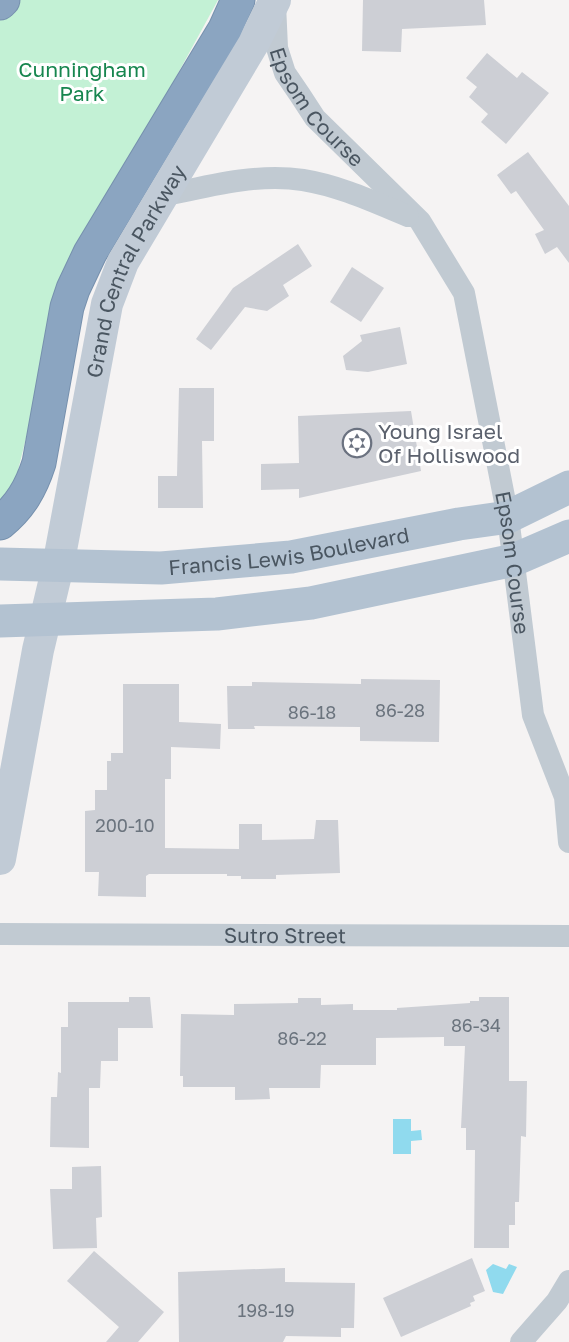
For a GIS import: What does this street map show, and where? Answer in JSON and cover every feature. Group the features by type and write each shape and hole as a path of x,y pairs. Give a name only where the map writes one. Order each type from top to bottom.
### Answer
{"highway":[{"path":"0,523 19,506 37,471 73,289 90,253 225,29 238,0"}],"main road":[{"name":"Francis Lewis Boulevard","path":"0,564 161,568 238,563 341,549 459,524 508,517 569,488"},
{"path":"0,621 217,614 266,610 311,603 514,560 569,536"}],"street":[{"name":"Grand Central Parkway","path":"0,859 45,620 58,566 106,303 123,262 254,42 275,0"},
{"name":"Epsom Course","path":"275,0 277,48 285,73 315,118 420,221 464,293 508,517 534,715 567,798 569,842"},
{"name":"Epsom Course","path":"162,196 253,179 303,180 352,192 420,221"},
{"name":"Sutro Street","path":"0,934 569,936"},
{"path":"521,1342 557,1301 569,1281"}],"green space":[{"name":"Cunningham Park","path":"0,0 218,0 65,280 8,511 0,511"}],"water":[{"path":"393,1119 411,1119 411,1131 421,1130 422,1140 411,1141 411,1154 393,1154"},
{"path":"493,1264 506,1269 509,1264 517,1267 503,1294 493,1292 486,1270"}],"building":[{"path":"363,0 484,0 486,25 402,29 401,52 362,51"},
{"path":"487,53 517,78 522,72 549,93 506,144 481,122 488,114 469,97 477,87 466,78"},
{"path":"528,152 569,206 569,263 557,247 545,254 535,234 544,230 516,191 511,194 497,175"},
{"path":"298,244 312,266 283,285 289,296 267,311 245,307 211,350 196,339 233,288"},
{"path":"352,267 384,288 361,322 330,302"},
{"path":"400,327 407,364 368,372 346,370 343,356 362,341 360,335"},
{"path":"179,388 214,388 214,441 202,441 203,508 158,508 158,476 177,476"},
{"name":"Young Israel Of Holliswood","path":"411,411 421,471 299,498 299,489 261,490 261,464 299,463 298,416"},
{"path":"361,679 440,680 439,742 360,741 360,727 254,726 255,729 228,729 227,686 252,686 252,682 361,684"},
{"path":"123,684 179,684 179,722 221,724 220,749 171,747 171,779 165,779 165,848 239,849 239,824 262,824 262,840 314,839 316,820 338,820 340,873 276,875 276,879 241,879 241,876 227,876 227,874 149,874 146,876 146,897 98,896 99,872 85,872 85,811 95,810 95,790 107,790 107,761 111,761 111,753 123,753"},
{"path":"129,997 150,997 153,1028 118,1028 118,1061 101,1061 100,1088 89,1088 89,1148 50,1147 51,1097 57,1097 58,1072 61,1073 61,1027 68,1027 68,1002 129,1002"},
{"path":"479,997 509,997 509,1081 527,1081 526,1137 521,1136 519,1202 515,1202 515,1225 509,1225 509,1248 474,1248 475,1150 466,1150 466,1128 461,1128 465,1046 444,1046 444,1037 376,1038 376,1065 321,1065 320,1088 269,1088 270,1099 235,1100 235,1087 183,1087 183,1076 180,1076 181,1014 234,1015 234,1004 298,1003 298,998 321,998 321,1005 353,1004 353,1010 397,1010 397,1008 470,1003 470,1001 479,1001"},
{"path":"101,1166 102,1217 96,1218 97,1248 53,1249 50,1189 72,1189 72,1167"},
{"path":"94,1251 164,1312 138,1342 106,1342 119,1327 67,1281"},
{"path":"472,1258 485,1291 473,1296 475,1301 470,1303 471,1306 401,1337 383,1298"},
{"path":"285,1268 285,1282 355,1283 354,1328 341,1328 341,1337 286,1336 283,1342 179,1342 178,1272"}],"place":[{"name":"Young Israel Of Holliswood","path":"357,443"}]}
